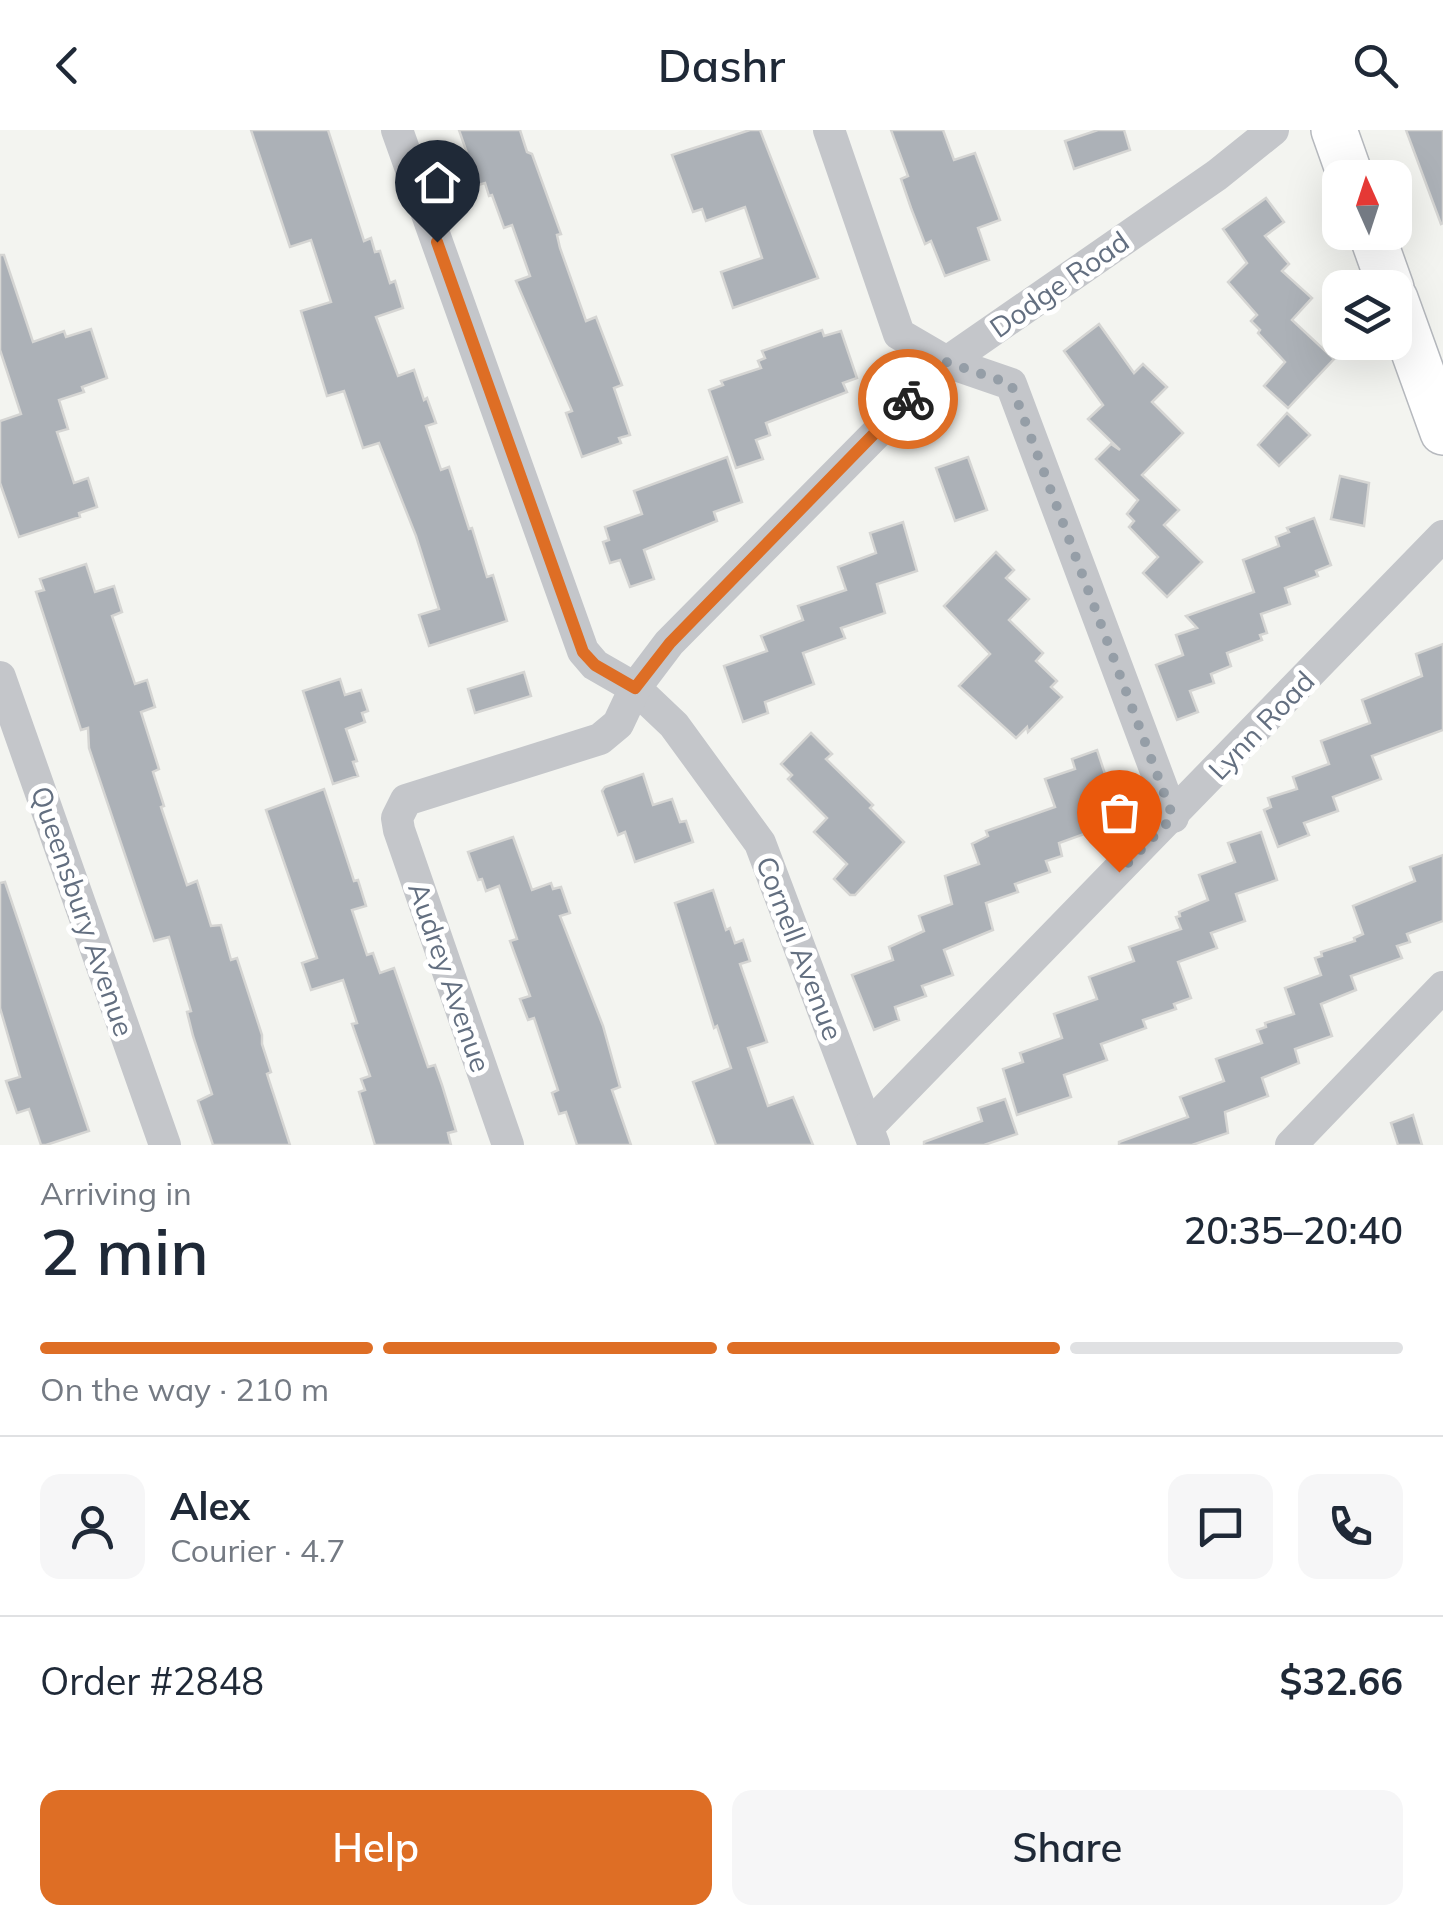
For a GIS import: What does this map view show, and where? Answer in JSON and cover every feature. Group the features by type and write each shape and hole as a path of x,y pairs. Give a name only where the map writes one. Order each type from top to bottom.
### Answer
{"main road":[{"path":"1334,130 1345,160"},
{"path":"1412,346 1443,432"}],"street":[{"name":"Cornell Avenue","path":"397,130 583,652 595,665 635,688 677,728 760,844 871,1136"},
{"path":"829,130 899,334 946,362 1011,384 1173,817"},
{"name":"Dodge Road","path":"400,809 415,796 600,739 618,724 635,688 670,643 946,362 1217,175 1273,130"},
{"name":"Lynn Road","path":"871,1136 1443,536"},
{"name":"Queensbury Avenue","path":"0,677 166,1145"},
{"name":"Audrey Avenue","path":"400,809 399,830 508,1145"},
{"path":"1290,1145 1443,987"}],"building":[{"path":"251,130 328,130 364,241 371,238 375,252 380,251 403,308 376,317 398,376 414,370 424,400 427,398 436,423 426,426 441,470 449,467 487,577 493,575 507,621 429,646 419,615 439,609 416,536 379,443 363,448 344,391 327,396 301,311 331,302 311,240 290,247"},
{"path":"459,130 520,130 561,234 557,235 560,248 586,321 596,317 622,385 614,388 630,435 619,438 621,443 582,457 566,413 572,411 516,281 530,276 512,225 504,228 485,183 478,185"},
{"path":"760,130 818,278 733,308 721,272 762,258 745,207 706,221 702,209 693,212 672,155"},
{"path":"891,130 943,130 954,160 975,153 1000,220 978,228 989,260 945,276 931,241 925,244 911,208 901,179 908,176"},
{"path":"1098,130 1124,130 1130,150 1074,169 1065,141"},
{"path":"1406,130 1443,130 1441,224"},
{"path":"1266,198 1284,222 1265,236 1289,264 1282,271 1312,298 1292,320 1322,348 1322,360 1333,360 1288,408 1264,386 1285,362 1258,333 1260,330 1251,321 1257,315 1228,282 1247,263 1223,229"},
{"path":"0,255 4,255 33,342 64,331 66,337 91,329 107,378 82,387 84,392 59,400 68,429 57,432 74,483 88,478 97,507 79,513 80,517 19,537 0,483 0,421 21,414 0,350"},
{"path":"1099,324 1134,373 1143,364 1167,387 1152,402 1183,433 1142,475 1179,510 1164,525 1202,562 1167,597 1143,573 1158,557 1129,527 1134,521 1127,514 1138,500 1096,459 1111,444 1120,450 1088,419 1103,405 1064,351"},
{"path":"822,330 824,336 841,331 857,378 843,383 847,392 766,423 770,435 756,440 763,459 736,468 709,390 723,385 721,381 761,368 758,361 765,358 762,351"},
{"path":"1287,413 1310,435 1279,466 1258,445"},
{"path":"727,457 742,502 714,512 717,521 644,550 654,579 630,587 620,560 610,563 603,542 609,540 605,527 642,514 634,491"},
{"path":"968,457 987,510 955,521 936,468"},
{"path":"1340,476 1369,483 1364,526 1331,519"},
{"path":"1314,518 1331,565 1316,571 1318,576 1285,588 1290,604 1261,614 1267,633 1260,635 1262,640 1227,653 1231,666 1211,674 1214,683 1190,691 1198,712 1177,720 1156,665 1183,655 1176,635 1197,628 1186,616 1254,592 1243,560 1279,546 1276,537 1289,532 1287,528"},
{"path":"903,522 917,571 877,584 885,613 841,628 845,638 803,653 814,684 765,702 768,713 743,722 724,666 767,651 761,636 803,620 798,606 846,590 838,567 876,553 870,533"},
{"path":"996,552 1014,570 1006,578 1029,599 1009,620 1043,653 1036,661 1057,681 1051,687 1062,697 1028,732 1027,727 1016,738 959,686 990,654 944,606"},
{"path":"86,564 95,592 114,586 122,612 112,616 135,684 147,680 155,707 141,712 159,769 153,772 164,806 161,807 187,885 197,881 211,926 221,925 231,960 237,958 262,1035 271,1072 267,1074 290,1145 213,1145 198,1101 212,1094 193,1036 187,1012 191,1011 169,937 154,941 89,748 88,728 81,730 36,592 44,590 40,579"},
{"path":"1443,644 1443,730 1372,756 1381,779 1333,797 1338,811 1304,823 1309,835 1278,847 1264,810 1271,807 1268,798 1297,789 1293,777 1329,764 1321,741 1370,723 1362,700 1422,676 1416,654"},
{"path":"524,672 531,696 475,713 468,689"},
{"path":"340,679 345,695 361,690 368,711 362,713 365,722 346,729 358,776 333,784 303,691"},
{"path":"811,733 832,754 826,759 904,842 855,895 850,895 834,879 847,864 814,832 827,818 788,779 792,775 781,764"},
{"path":"1097,750 1115,804 1081,816 1087,833 1059,843 1062,856 1046,861 1050,872 1015,884 1018,892 986,903 993,930 944,950 953,975 922,986 926,996 895,1007 899,1020 874,1030 852,975 893,960 889,947 924,931 919,916 952,904 945,876 979,864 972,844 988,836 986,831 1055,807 1045,779 1075,769 1072,759"},
{"path":"643,774 653,805 672,799 693,842 635,862 625,832 618,835 602,791"},
{"path":"324,789 366,906 352,910 367,955 373,953 380,973 394,968 428,1067 435,1065 442,1085 456,1131 448,1133 451,1145 375,1145 359,1092 365,1090 361,1079 370,1076 352,1024 357,1023 343,980 311,990 302,963 317,958 266,810"},
{"path":"1261,832 1277,880 1236,894 1245,921 1211,933 1217,948 1178,962 1191,998 1174,1004 1176,1009 1143,1020 1146,1028 1101,1044 1107,1060 1064,1075 1071,1097 1017,1115 1003,1069 1023,1062 1020,1053 1062,1038 1054,1014 1097,999 1089,977 1134,961 1129,947 1181,929 1176,917 1179,912 1208,900 1199,875 1235,862 1228,843"},
{"path":"513,837 532,890 551,883 553,889 561,887 570,913 560,916 603,1026 620,1087 612,1090 631,1145 577,1145 566,1112 559,1114 552,1093 558,1090 534,1018 528,1020 520,999 530,996 510,941 517,939 499,886 486,891 468,852"},
{"path":"1443,855 1443,921 1407,934 1410,942 1397,946 1402,958 1351,976 1356,990 1321,1004 1332,1036 1295,1049 1299,1063 1262,1078 1268,1096 1225,1112 1228,1133 1192,1145 1119,1145 1188,1117 1180,1097 1224,1081 1216,1059 1262,1043 1257,1030 1266,1027 1265,1023 1294,1014 1285,988 1321,975 1315,958 1322,956 1321,952 1355,941 1363,934 1353,906 1415,881 1410,867"},
{"path":"5,882 89,1131 46,1145 41,1145 29,1109 17,1113 6,1081 20,1077 0,1008 0,883"},
{"path":"713,890 726,930 730,928 735,943 743,940 750,961 740,964 767,1042 748,1048 768,1106 793,1097 813,1145 716,1145 693,1082 731,1068 717,1026 714,1028 675,903"},
{"path":"1005,1099 1017,1134 984,1145 924,1145 982,1121 978,1108"},
{"path":"1413,1115 1422,1145 1398,1145 1391,1123"}],"way so far":[{"path":"908,399 946,362 1011,384 1173,817 1119,872"}],"route":[{"path":"437,242 583,652 595,665 635,688 670,643 908,399"}]}
